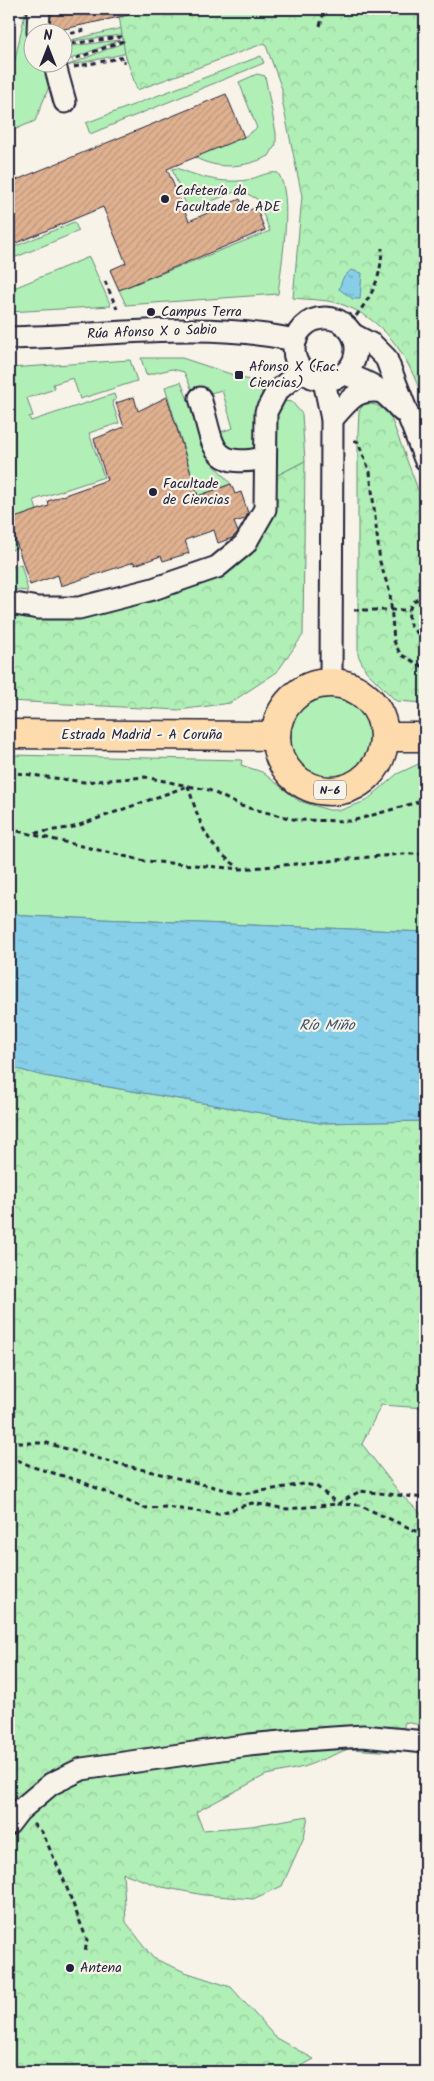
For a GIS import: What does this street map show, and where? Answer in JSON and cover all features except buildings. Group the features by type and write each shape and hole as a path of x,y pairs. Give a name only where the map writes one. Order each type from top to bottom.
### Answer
{"highway":[{"name":"N-6","path":"331,683 317,684 293,698 284,709 278,722 276,736 278,751 284,766 294,778 307,786 322,790 338,791 353,786 371,772 382,752 385,736"},
{"path":"331,683 345,685 369,699 378,710 385,736 425,737"},
{"name":"Estrada Madrid - A Coruña","path":"9,734 276,736"}],"street":[{"path":"38,22 39,9"},
{"path":"65,72 65,102"},
{"path":"355,325 357,349 354,363 345,374 338,378 324,381 316,379 302,370 296,361 294,350 296,340 300,330 308,323 318,319 355,325 386,358 425,459"},
{"name":"Rúa Afonso X o Sabio","path":"9,338 202,328 262,333 296,340"},
{"path":"9,603 38,608 78,608 153,589 216,567 245,544 265,509 264,458 266,412 270,401 277,391 302,370"},
{"path":"345,374 363,380 386,392 410,420"},
{"path":"324,381 332,419 331,683"},
{"path":"332,419 359,392 370,390 386,392"},
{"path":"200,398 216,452 228,461 246,462 264,458"},
{"path":"14,1818 51,1784 82,1770 240,1746 303,1740 363,1736 425,1742"}],"path":[{"path":"320,26 325,9"},
{"path":"72,33 88,29"},
{"path":"72,44 122,38 123,41 72,61"},
{"path":"72,63 124,57 124,63"},
{"path":"355,325 381,273 382,248"},
{"path":"105,281 117,309"},
{"path":"354,440 358,442 370,472 380,562 390,593 394,641 400,654 425,668"},
{"path":"425,594 417,597 409,610 408,617 413,630 425,637"},
{"path":"354,610 409,610"},
{"path":"9,772 84,782 145,777 210,790 241,806 298,820 352,821 425,800"},
{"path":"32,834 74,827 188,786"},
{"path":"188,786 202,829 222,857 241,869"},
{"path":"9,829 145,861 241,869 404,854 425,854"},
{"path":"9,1443 47,1443 108,1461 243,1494 304,1484 316,1486 338,1504"},
{"path":"9,1456 33,1467 80,1481 144,1508 166,1507 218,1514 252,1503 287,1509 359,1504 425,1535"},
{"path":"338,1504 360,1491 425,1498"},
{"path":"14,1818 42,1832 63,1878 87,1940 85,1953"}],"green space":[{"path":"26,9 32,9 30,22 23,22"},
{"path":"118,9 425,9 425,405 413,374 397,346 375,323 361,313 340,304 293,298 302,196 282,100 282,89 265,43 137,90 125,54"},
{"path":"22,27 22,72 49,72 51,82 35,121 9,132 9,95 12,94 12,87 9,87"},
{"path":"122,28 128,53 72,65 125,42 122,35 72,40"},
{"path":"120,40 72,59 72,46"},
{"path":"261,56 264,63 90,134 86,123"},
{"path":"257,74 265,76 276,133 276,144 269,156 250,163 231,166 212,164 194,157 244,137 257,128 239,82"},
{"path":"177,168 202,177 229,181 247,180 266,174 278,173 283,184 286,214 278,294 126,305 119,290 270,231 257,199 240,190 188,210 172,169"},
{"path":"74,222 79,231 9,260 9,249"},
{"path":"89,257 111,306 9,312 9,290"},
{"path":"141,358 182,358 252,381 261,389 264,400 254,450 233,455 218,433 233,428 222,390 195,397 184,372 172,369 146,375"},
{"path":"130,360 137,381 80,399 73,378 53,384 55,389 27,398 33,416 29,417 31,421 114,394 116,400 112,401 119,423 89,433 104,477 34,500 37,511 9,521 9,507 13,505 13,493 9,479 9,368"},
{"path":"181,382 214,465 231,484 198,496 165,387"},
{"path":"284,401 292,402 302,414 305,461 274,477 271,447 272,424 278,407"},
{"path":"364,404 373,404 380,407 391,418 425,508 425,703 396,701 366,671 358,655 358,433 359,411"},
{"path":"305,461 303,635 277,672 230,703 179,710 9,701 9,613 103,613 171,592 234,567 274,506 274,477"},
{"path":"9,525 17,548 9,551"},
{"path":"21,564 28,591 9,589 9,568"},
{"path":"330,697 345,700 358,709 367,722 370,737 367,752 358,765 345,774 330,777 315,774 302,765 293,752 290,737 293,722 302,709 315,700"},
{"path":"9,755 242,760 241,765 262,772 299,801 329,810 341,810 366,801 397,774 425,761 425,932 26,916 9,912"},
{"path":"9,1067 44,1076 320,1123 425,1121 425,1408 381,1405 362,1444 402,1496 425,1517 425,1726 405,1722 397,1752 348,1749 304,1767 266,1775 196,1812 203,1830 251,1826 308,1816 304,1837 282,1886 253,1899 204,1895 162,1887 123,1873 126,1922 153,1958 185,1972 231,1987 276,2038 314,2059 290,2072 9,2072"}],"water":[{"path":"351,270 362,273 360,299 353,299 339,289 343,278"},
{"name":"Río Miño","path":"9,912 26,916 425,932 425,1121 320,1123 44,1076 9,1067"}],"place":[{"name":"Cafetería da Facultade de ADE","path":"165,199"},
{"name":"Campus Terra","path":"151,312"},
{"name":"Afonso X (Fac. Ciencias)","path":"239,375"},
{"name":"Facultade de Ciencias","path":"153,492"},
{"name":"Antena","path":"70,1968"}]}
